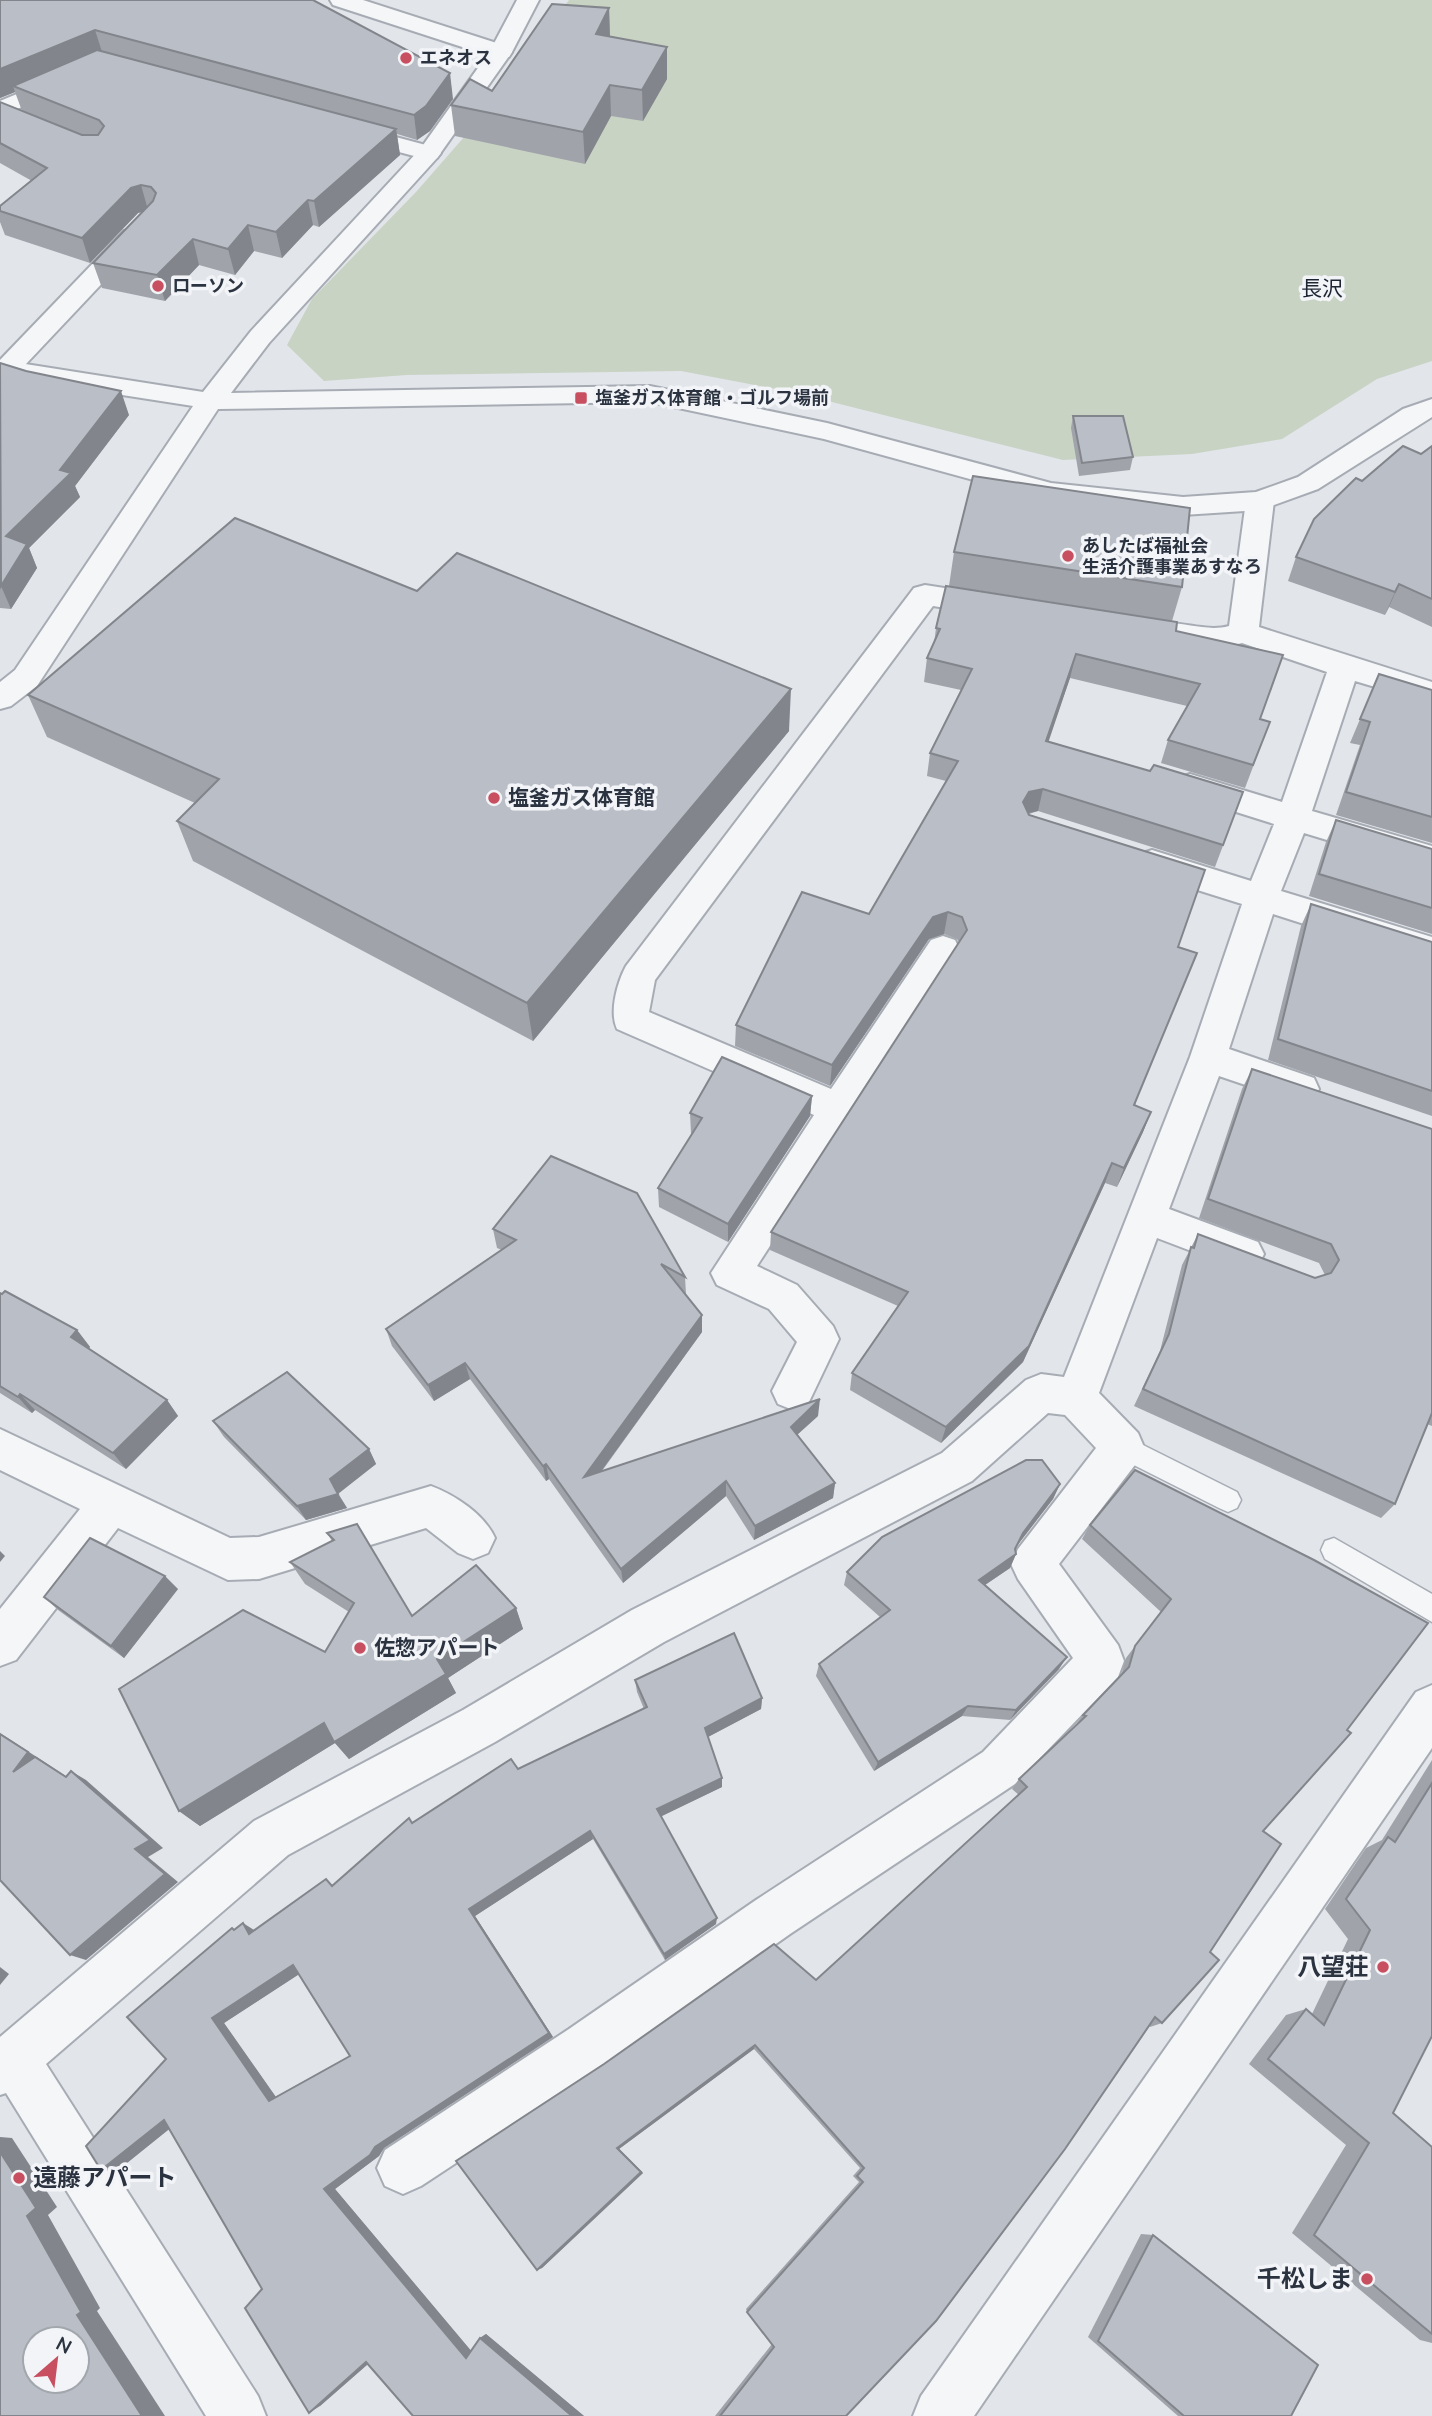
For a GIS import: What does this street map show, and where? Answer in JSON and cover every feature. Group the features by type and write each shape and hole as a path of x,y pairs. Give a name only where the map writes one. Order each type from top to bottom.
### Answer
{"street":[{"path":"341,0 501,52"},
{"path":"0,698 26,678 210,401 260,337 429,153 501,52 528,0"},
{"path":"0,111 89,70"},
{"path":"0,111 24,123"},
{"path":"325,125 429,153"},
{"path":"2,371 149,220"},
{"path":"2,371 210,401 650,394 827,431 1050,492 1113,501 1183,506 1260,500 1308,482 1413,415 1432,407"},
{"path":"1243,632 1260,500"},
{"path":"838,1109 629,1019 638,976 925,595 1022,610"},
{"path":"1132,627 1215,640 1243,632 1344,667 1432,692"},
{"path":"1076,1398 1208,1057 1261,898 1294,817 1344,667"},
{"path":"1164,778 1432,859"},
{"path":"1129,855 1432,951"},
{"path":"793,1391 819,1339 783,1297 731,1273 943,950"},
{"path":"1208,1057 1327,1098"},
{"path":"1148,1217 1278,1267"},
{"path":"238,2416 7,2065 271,1838 479,1726 648,1626 957,1467 1041,1393 1076,1398 1124,1447 1033,1564 1102,1661 999,1768 773,1917 587,2047 403,2168"},
{"path":"0,1448 228,1559 259,1558 431,1506 473,1538"},
{"path":"0,1644 111,1503"},
{"path":"941,2416 1432,1708"}],"lane":[{"path":"1124,1447 1228,1500"},
{"path":"1334,1550 1432,1609"}],"green space":[{"path":"569,0 1432,0 1432,361 1377,379 1282,439 1192,454 1063,460 792,392 681,371 407,375 324,381 287,345 312,299 416,192 479,120"}],"building":[{"path":"0,0 313,0 450,73 426,106 414,115 95,30 0,69"},
{"path":"552,4 609,8 596,34 667,47 642,90 610,85 583,132 451,105 470,79 492,91"},
{"path":"97,50 396,129 314,201 308,200 276,232 248,225 228,249 193,239 157,275 93,263 153,201 156,193 151,187 141,185 131,188 82,238 0,211 0,206 47,168 0,143 0,102 82,135 98,135 104,126 99,120 13,86"},
{"path":"0,363 121,391 60,470 71,473 6,536 27,544 1,586"},
{"path":"1073,416 1123,416 1133,457 1082,463"},
{"path":"1403,446 1421,454 1432,446 1432,599 1399,584 1395,592 1296,557 1314,519 1356,478 1362,481"},
{"path":"973,476 1190,508 1182,587 954,552"},
{"name":"塩釜ガス体育館","path":"235,518 417,591 457,553 791,689 527,1003 177,821 219,779 28,695"},
{"path":"946,586 1177,622 1176,631 1283,655 1260,719 1270,722 1253,765 1168,740 1200,684 1076,654 1046,741 1150,771 1154,765 1243,792 1223,845 1043,789 1029,792 1023,802 1029,815 1205,870 1178,947 1197,953 1134,1105 1151,1112 1124,1168 1112,1163 1029,1346 946,1427 852,1373 908,1292 771,1232 967,930 962,917 948,912 933,917 832,1065 736,1025 802,892 869,914 958,761 930,753 972,669 927,658 940,629 936,628"},
{"path":"1379,674 1432,690 1432,817 1346,792 1370,722 1360,719"},
{"path":"1336,820 1432,849 1432,908 1319,874"},
{"path":"1311,904 1432,942 1432,1091 1278,1039"},
{"path":"722,1057 812,1096 728,1224 658,1188 702,1118 690,1113"},
{"path":"1252,1069 1432,1129 1432,1413 1395,1504 1143,1389 1169,1334 1191,1247 1194,1248 1198,1234 1315,1278 1331,1273 1339,1260 1331,1244 1208,1199"},
{"path":"551,1156 637,1193 685,1277 661,1264 702,1315 584,1477 820,1399 791,1427 835,1483 755,1526 726,1481 621,1569 546,1464 543,1466 465,1363 428,1385 386,1329 516,1240 493,1229"},
{"path":"5,1291 77,1330 71,1337 167,1400 113,1453 20,1394 18,1397 0,1386 0,1293"},
{"path":"287,1372 369,1449 330,1479 338,1494 297,1506 213,1421"},
{"path":"1026,1460 1042,1460 1060,1484 1023,1533 1015,1549 1016,1554 979,1580 1067,1657 1016,1710 968,1706 878,1762 819,1664 890,1610 847,1572 882,1537"},
{"path":"1135,1470 1314,1560 1428,1623 1347,1730 1351,1733 1263,1831 1281,1844 1210,1952 1219,1960 1162,2023 1155,2017 1065,2149 936,2321 846,2416 720,2416 774,2347 747,2312 863,2182 857,2176 864,2168 755,2045 617,2148 641,2172 537,2270 456,2161 604,2064 774,1944 816,1980 1027,1787 1019,1779 1086,1716 1083,1715 1129,1667 1135,1646 1171,1599 1090,1525"},
{"path":"357,1524 412,1616 476,1565 516,1608 437,1659 446,1674 334,1742 324,1723 179,1811 119,1689 243,1610 325,1652 354,1603 290,1562 334,1540 327,1533"},
{"path":"90,1538 165,1576 111,1646 44,1597"},
{"path":"734,1633 762,1698 705,1728 722,1778 657,1809 717,1918 664,1954 590,1831 469,1909 549,2033 375,2147 370,2155 324,2189 466,2358 480,2338 572,2416 413,2416 366,2362 309,2413 245,2308 262,2289 164,2120 101,2170 86,2146 166,2059 127,2017 232,1928 234,1930 243,1923 249,1934 326,1879 332,1886 409,1818 412,1823 511,1759 518,1769 647,1707 635,1680","holes":["293,1965 350,2056 269,2101 212,2018"]},
{"path":"0,1734 28,1752 13,1772 35,1757 66,1777 71,1771 150,1840 135,1849 165,1874 70,1955 0,1880"},
{"path":"1432,1783 1432,2036 1393,2113 1432,2147 1432,2334 1314,2235 1369,2143 1268,2059 1306,2009 1324,2025 1370,1930 1346,1899 1388,1837 1395,1842"},
{"path":"0,2152 36,2208 27,2216 81,2312 77,2315 83,2325 21,2325 21,2395 91,2395 91,2337 142,2416 0,2416"},
{"path":"1153,2235 1318,2365 1291,2416 1184,2416 1098,2341"}],"place":[{"name":"エネオス","path":"406,58"},
{"name":"ローソン","path":"158,286"},
{"name":"塩釜ガス体育館・ゴルフ場前","path":"581,398"},
{"name":"あしたば福祉会 生活介護事業あすなろ","path":"1068,556"},
{"name":"塩釜ガス体育館","path":"494,798"},
{"name":"佐惣アパート","path":"360,1648"},
{"name":"八望荘","path":"1383,1967"},
{"name":"遠藤アパート","path":"19,2178"},
{"name":"千松しま","path":"1367,2279"}],"district":[{"name":"長沢","path":"1322,289"}]}
